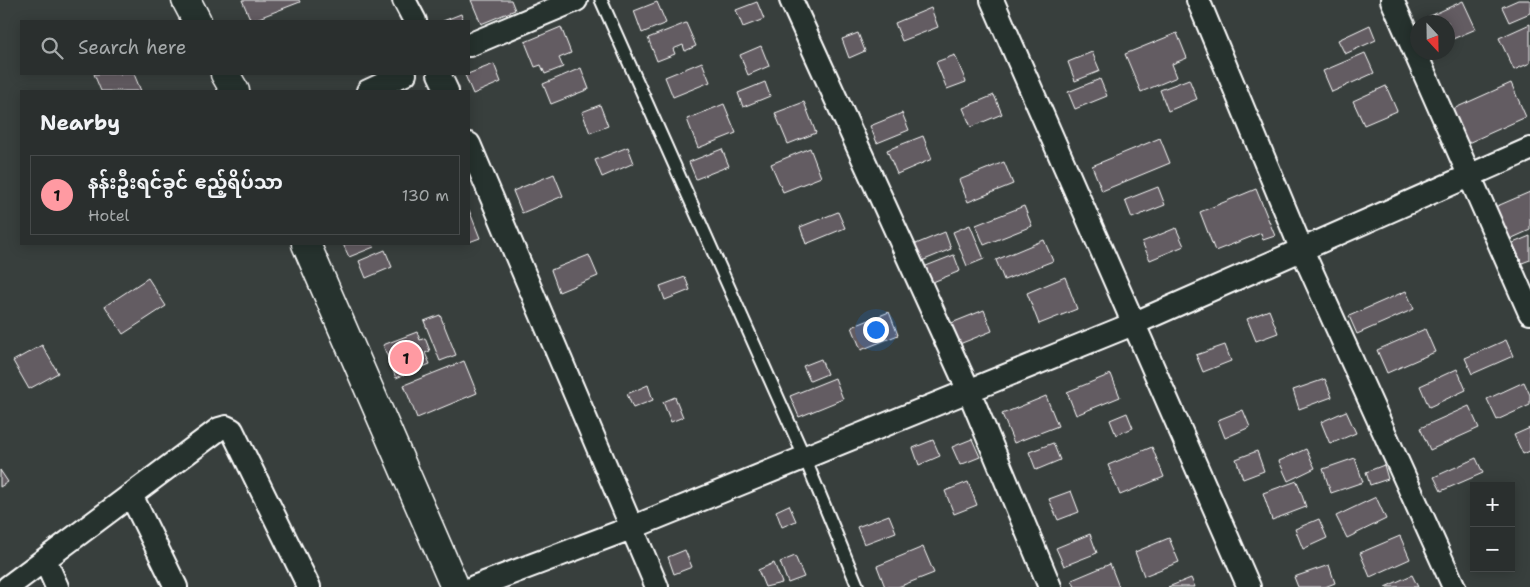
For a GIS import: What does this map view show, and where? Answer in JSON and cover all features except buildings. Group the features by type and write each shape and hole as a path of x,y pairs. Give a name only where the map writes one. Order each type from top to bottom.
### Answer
{"main road":[{"path":"186,0 196,20"},
{"path":"226,75 234,90"},
{"path":"306,245 455,587"}],"street":[{"path":"404,0 414,20"},
{"path":"470,46 576,0"},
{"path":"791,0 968,389 1050,587"},
{"path":"992,0 1249,587"},
{"path":"1198,0 1301,248 1454,587"},
{"path":"1392,0 1530,314"},
{"path":"370,90 403,75"},
{"path":"439,75 447,90"},
{"path":"470,146 657,587"},
{"path":"474,587 631,528 968,389 1133,324 1530,148"},
{"path":"8,587 219,429 226,427 232,430 309,587"},
{"path":"131,495 176,587"},
{"path":"45,560 57,587"}],"lane":[{"path":"601,0 804,456 858,587"}],"place":[{"name":"နန်းဦးရင်ခွင် ဧည့်ရိပ်သာ","path":"406,358"}]}
